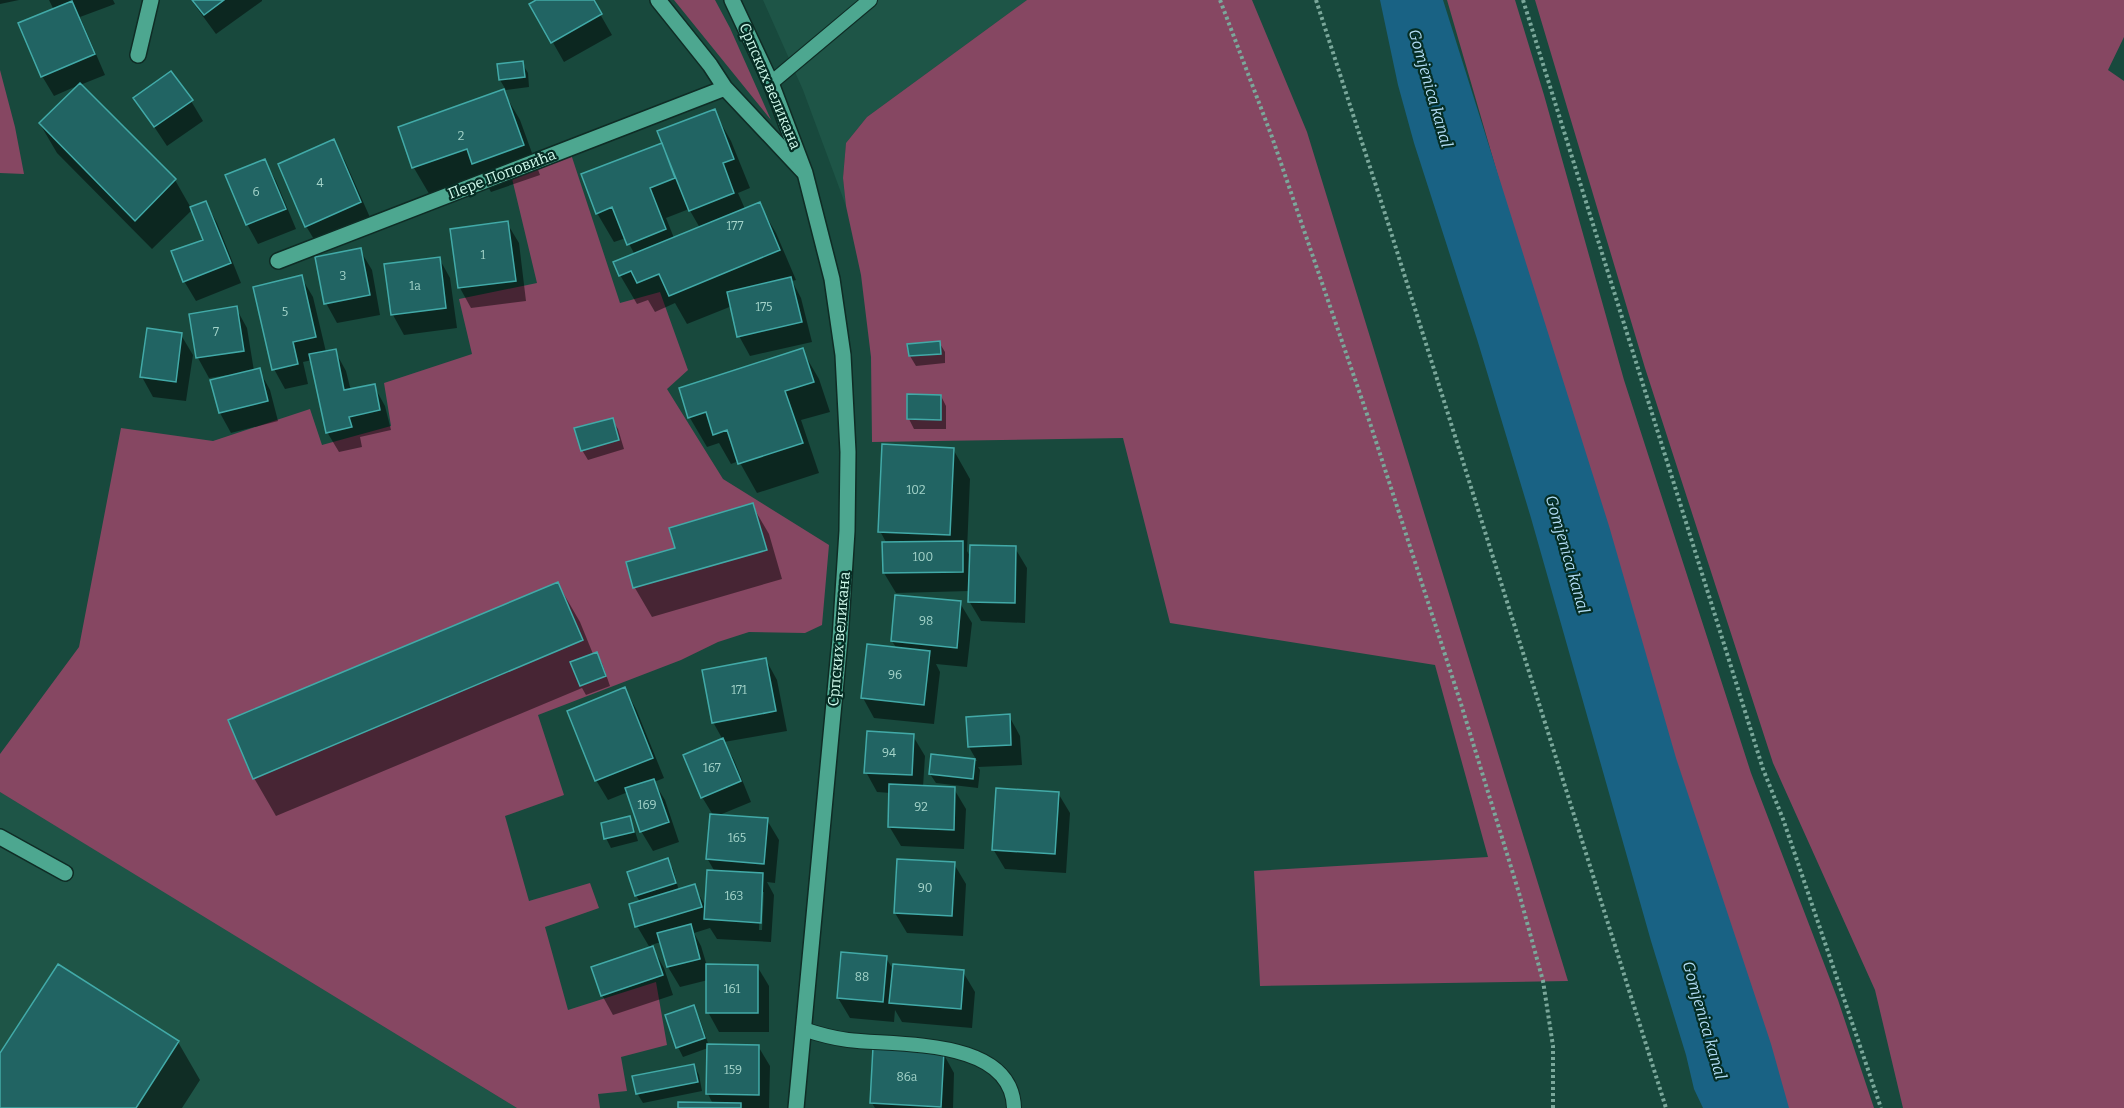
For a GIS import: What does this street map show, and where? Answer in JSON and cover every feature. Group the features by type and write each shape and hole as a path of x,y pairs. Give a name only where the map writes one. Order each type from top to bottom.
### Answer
{"main road":[{"path":"138,55 150,0"},
{"name":"Српских великана","path":"658,0 710,65 725,88 805,173"},
{"name":"Српских великана","path":"732,0 771,83 805,173 832,279 843,354 848,452 847,531 840,639 796,1108"},
{"name":"Пере Поповића","path":"278,261 725,88"},
{"path":"0,837 65,873"}],"lane":[{"path":"771,83 870,0"},
{"path":"803,1029 849,1040 923,1045 962,1052 1000,1072 1014,1098 1014,1108"}],"path":[{"path":"1220,0 1272,137 1370,423 1461,704 1519,893 1543,981 1553,1046 1553,1108"},
{"path":"1316,0 1666,1108"},
{"path":"1523,0 1760,758 1783,819 1881,1108"}],"shaded area":[{"path":"674,0 715,0 771,120"},
{"path":"763,0 1027,0 867,117 846,143 843,178 846,206 803,90"},
{"path":"1027,0 1252,0 1307,132 1568,981 1260,986 1254,871 1488,857 1435,665 1170,623 1123,438 872,442 871,357 861,275 846,206 843,178 846,143 867,117"},
{"path":"1447,0 1515,0 1624,380 1751,773 1838,1000 1874,1108 1788,1108 1671,772"},
{"path":"1535,0 2124,0 2124,37 2108,70 2124,81 2124,1108 1903,1108 1875,990 1773,763 1645,368"},
{"path":"0,70 15,127 24,174 0,173"},
{"path":"568,145 620,303 660,292 688,370 667,389 723,479 829,545 822,625 805,633 749,632 718,642 681,660 538,715 564,795 505,816 529,901 590,883 599,908 545,927 568,1010 656,982 667,1045 621,1057 627,1091 598,1094 600,1108 517,1108 0,792 0,754 79,647 121,428 213,441 310,409 322,445 391,426 384,383 472,354 459,299 537,283 509,166"},
{"path":"0,792 117,863 517,1108 0,1108"}],"water":[{"name":"Gomjenica kanal","path":"1380,0 1443,0 1609,526 1676,758 1771,1044 1789,1108 1703,1108 1694,1089 1531,518 1414,143 1398,85"}],"building":[{"path":"192,0 224,0 204,15"},
{"path":"536,0 594,0 602,14 551,43 529,4"},
{"path":"72,1 95,54 41,77 18,23"},
{"path":"523,61 525,77 499,80 497,64"},
{"path":"171,71 193,100 154,127 133,98"},
{"path":"80,83 176,179 135,221 39,123"},
{"path":"504,89 524,145 472,164 467,149 412,168 398,127"},
{"path":"715,109 734,159 723,163 734,193 689,211 657,131"},
{"path":"334,139 361,202 305,227 278,164"},
{"path":"662,143 675,178 650,188 666,229 627,245 612,207 596,214 581,174"},
{"path":"265,159 286,209 246,225 225,175"},
{"path":"206,201 231,263 183,282 171,251 203,240 190,207"},
{"path":"760,202 780,250 669,296 659,274 637,283 631,271 619,276 613,262"},
{"path":"508,221 516,281 458,288 450,229"},
{"path":"361,248 370,295 324,304 315,257"},
{"path":"440,257 446,308 391,315 384,264"},
{"path":"302,275 316,337 293,342 298,364 272,370 253,287"},
{"path":"791,277 802,322 737,337 727,292"},
{"path":"237,306 244,351 196,358 189,314"},
{"path":"147,328 182,333 176,382 140,377"},
{"path":"940,341 941,354 909,356 907,344"},
{"path":"803,348 814,382 785,391 803,443 738,464 727,430 713,435 706,412 688,418 679,388"},
{"path":"336,349 344,390 375,384 380,410 349,417 352,427 326,433 309,354"},
{"path":"260,368 268,401 219,413 210,380"},
{"path":"907,394 941,395 941,420 907,419"},
{"path":"613,418 619,440 581,451 574,428"},
{"path":"882,444 954,448 950,535 878,532"},
{"path":"753,503 767,550 633,588 626,562 675,548 669,528"},
{"path":"963,541 963,572 883,573 882,542"},
{"path":"970,545 1016,546 1015,603 968,602"},
{"path":"558,582 583,640 253,779 228,720"},
{"path":"895,595 961,601 957,648 891,641"},
{"path":"867,644 930,651 924,705 861,698"},
{"path":"597,652 606,676 580,686 570,662"},
{"path":"766,658 776,711 712,723 702,670"},
{"path":"625,687 653,758 595,781 567,711"},
{"path":"1010,714 1011,745 968,747 966,717"},
{"path":"867,731 914,734 912,775 864,773"},
{"path":"723,738 741,781 701,798 683,755"},
{"path":"931,754 975,759 973,779 929,774"},
{"path":"654,779 669,822 640,832 625,788"},
{"path":"889,784 955,787 954,830 888,827"},
{"path":"996,788 1059,792 1055,854 992,850"},
{"path":"710,814 768,818 764,864 706,859"},
{"path":"630,816 634,832 604,839 601,823"},
{"path":"668,858 676,883 635,896 627,872"},
{"path":"897,859 955,862 952,916 894,913"},
{"path":"707,870 763,873 761,923 704,919"},
{"path":"695,884 702,907 635,927 629,904"},
{"path":"691,924 700,959 667,967 657,933"},
{"path":"653,946 663,975 601,996 591,967"},
{"path":"841,952 887,956 883,1002 837,998"},
{"path":"58,964 179,1041 136,1108 0,1108 0,1053"},
{"path":"706,964 758,965 758,1013 706,1013"},
{"path":"893,964 964,970 961,1009 889,1003"},
{"path":"694,1005 705,1038 676,1048 665,1015"},
{"path":"707,1044 759,1045 759,1095 706,1094"},
{"path":"873,1047 944,1051 941,1107 870,1103"},
{"path":"694,1064 698,1082 636,1094 632,1076"},
{"path":"678,1102 741,1103 741,1108 678,1108"}]}
